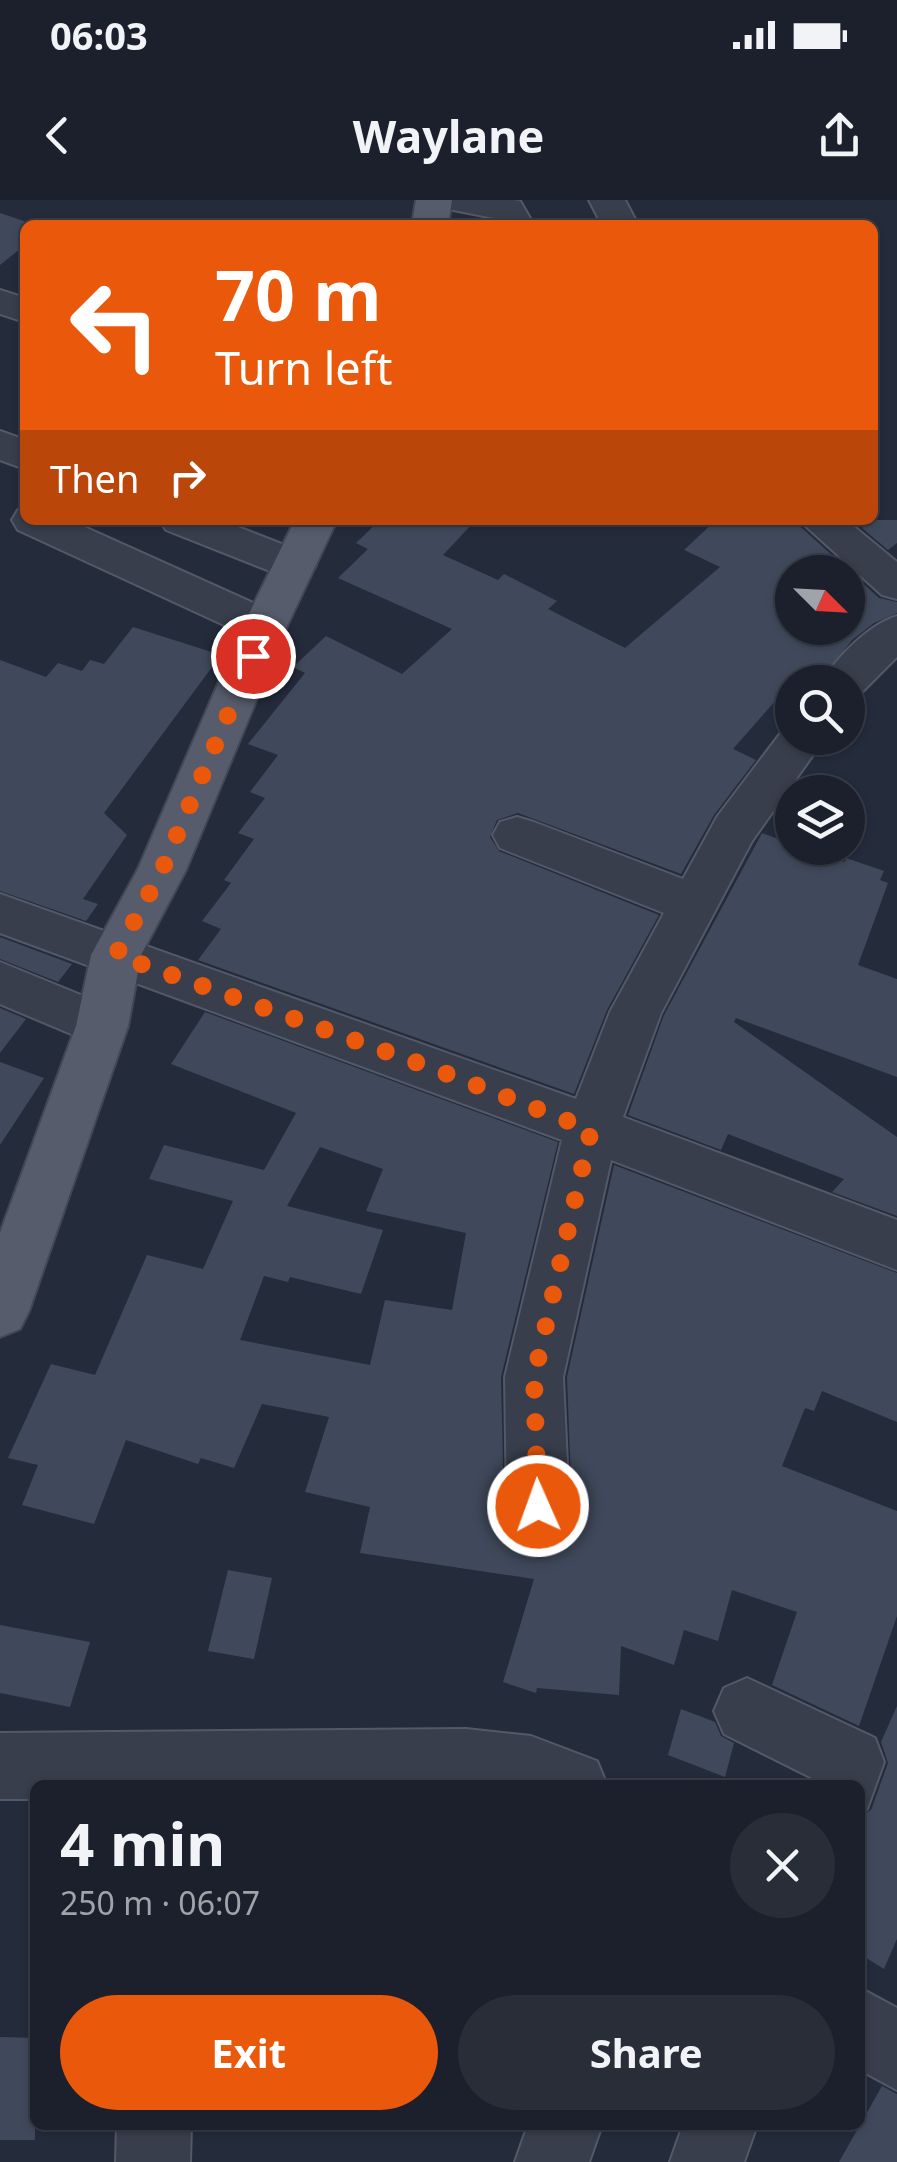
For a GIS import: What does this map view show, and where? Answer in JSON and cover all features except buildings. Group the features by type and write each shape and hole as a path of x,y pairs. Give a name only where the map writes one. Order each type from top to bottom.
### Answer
{"main road":[{"path":"0,1311 102,1026 116,955 162,870 314,525"}],"street":[{"path":"450,200 506,209 513,220"},
{"path":"43,525 266,626"},
{"path":"194,525 295,565"},
{"path":"826,525 897,585"},
{"path":"862,665 897,630"},
{"path":"538,1506 534,1377 591,1130 636,1012 734,830 789,755"},
{"path":"516,835 694,904"},
{"path":"0,914 432,1068 897,1245"},
{"path":"0,982 102,1026"},
{"path":"747,1710 852,1762 845,1780"},
{"path":"0,1766 466,1762 531,1769 560,1780"},
{"path":"865,2028 897,2054"},
{"path":"152,2162 154,2130"},
{"path":"552,2162 563,2130"},
{"path":"707,2162 718,2130"}],"route":[{"path":"253,656 162,870 116,955 432,1068 591,1130 534,1377 538,1506"}]}
